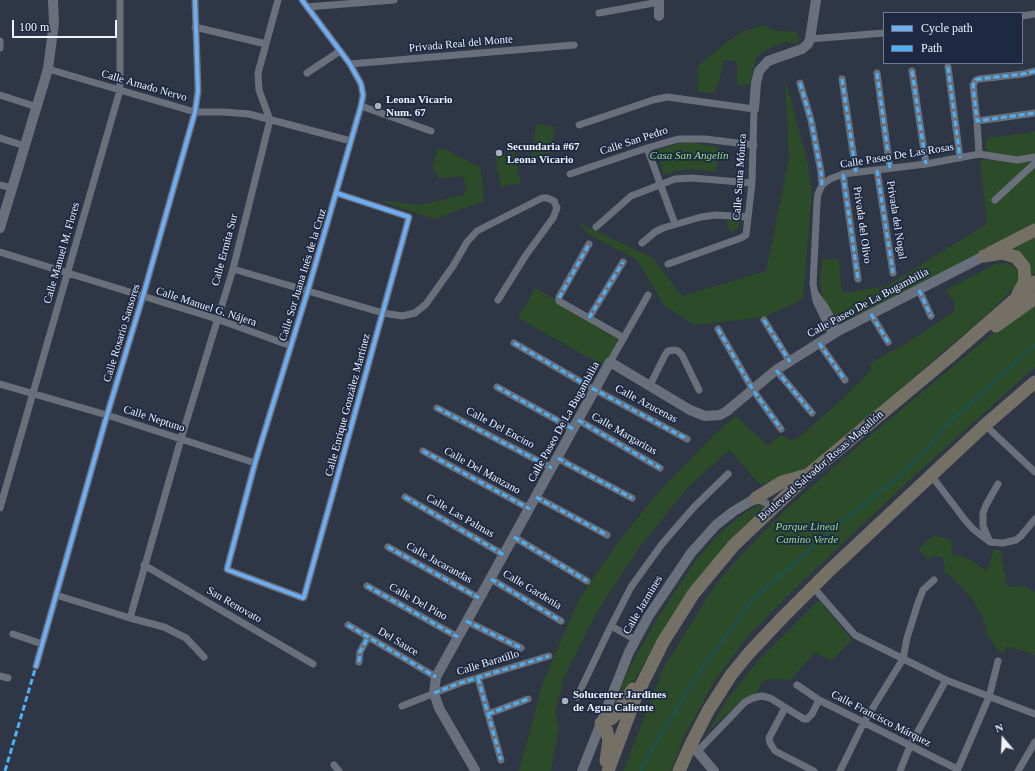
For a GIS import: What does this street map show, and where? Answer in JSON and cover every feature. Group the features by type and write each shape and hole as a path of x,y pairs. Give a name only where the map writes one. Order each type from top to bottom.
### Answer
{"highway":[{"path":"984,256 1035,230"},
{"path":"984,256 1002,253 1010,255 1016,257 1024,267 1025,280 1023,286 1008,305"},
{"name":"Boulevard Salvador Rosas Magallón","path":"608,771 636,696 663,642 694,593 734,545 808,474 948,358 1035,282"},
{"path":"948,358 1035,298"},
{"path":"1016,397 1035,377"},
{"path":"679,771 694,748 708,711 734,672 754,648 813,587 931,475 1016,397 1035,382"},
{"path":"756,498 782,482 808,474"},
{"path":"604,771 609,740 606,729 601,723 612,718 620,709 663,642"}],"street":[{"path":"0,228 48,69 54,23 53,0"},
{"name":"Calle Manuel M. Flores","path":"0,508 120,90 120,0"},
{"name":"Calle Rosario Sansores","path":"36,666 195,112 198,91 195,0"},
{"path":"270,120 259,90 258,73 278,0"},
{"name":"Calle Sor Juana Inés de la Cruz","path":"228,570 255,463 308,290 363,96 356,75 350,64 302,0"},
{"path":"307,7 394,0"},
{"path":"579,125 653,100 667,97 754,109 757,77 762,66 808,44 816,0"},
{"path":"599,13 659,1 658,16"},
{"path":"1023,16 1035,14"},
{"path":"196,27 266,44"},
{"path":"810,39 883,33"},
{"path":"0,41 0,48"},
{"name":"Privada Real del Monte","path":"350,64 574,45"},
{"path":"307,73 340,51"},
{"path":"948,67 960,158"},
{"name":"Calle Amado Nervo","path":"48,69 195,112 249,114 351,141"},
{"path":"912,71 926,164"},
{"path":"1035,71 976,80 973,85 979,154 1017,160 1035,157"},
{"path":"877,73 890,168"},
{"path":"842,79 856,172"},
{"path":"800,83 811,120 822,184 818,194 817,203 813,279 814,292 826,308 835,333"},
{"path":"0,95 37,107"},
{"path":"361,106 431,131"},
{"name":"Calle Santa Mónica","path":"668,264 743,237 747,232 752,183 754,109"},
{"path":"977,121 1035,113"},
{"name":"Calle Ermita Sur","path":"130,618 181,440 233,269 270,120"},
{"path":"0,138 25,146"},
{"name":"Calle San Pedro","path":"570,174 647,148 671,141 690,138 754,145"},
{"path":"647,148 675,224"},
{"name":"Calle Paseo De Las Rosas","path":"822,184 830,179 844,174 926,164 979,154"},
{"path":"995,200 1035,163"},
{"name":"Privada del Nogal","path":"877,170 893,273"},
{"name":"Privada del Olivo","path":"844,174 858,279"},
{"path":"596,227 631,196 660,184 683,178 752,183"},
{"path":"0,185 12,188"},
{"name":"Calle Enrique González Martínez","path":"228,570 304,598 408,217 336,193"},
{"path":"233,269 383,313 402,316 421,310 453,266 466,242 477,231 542,198 547,198 554,201 557,208 553,218 526,255 498,300"},
{"path":"642,243 655,232 675,224 708,216 748,218"},
{"path":"589,244 559,298 559,301 624,338"},
{"name":"Calle Manuel G. Nájera","path":"0,252 67,274 217,319 291,346"},
{"name":"Calle Paseo De La Bugambilia","path":"478,771 439,708 434,693 436,677 466,621 530,510 610,362 690,410 705,416 712,416 727,411 776,370 835,333 984,256"},
{"path":"589,318 623,262"},
{"path":"919,290 931,316"},
{"path":"610,362 648,295"},
{"path":"871,314 888,342"},
{"path":"764,320 790,362"},
{"path":"718,329 753,390 781,429"},
{"name":"Calle Azucenas","path":"514,343 687,439"},
{"path":"819,343 845,380"},
{"path":"650,385 665,355 668,351 675,350 682,355 699,390"},
{"path":"776,370 812,413"},
{"name":"Calle Neptuno","path":"0,384 107,415 255,463"},
{"name":"Calle Margaritas","path":"496,387 576,424 660,468"},
{"name":"Calle Del Encino","path":"437,408 552,468"},
{"path":"985,425 1035,472"},
{"name":"Calle Del Manzano","path":"423,451 530,510"},
{"path":"558,458 632,498"},
{"name":"Calle Jazmines","path":"577,697 631,587 662,544 694,507 728,474"},
{"path":"931,475 965,520 973,529 990,542 1003,543 1016,540 1035,519"},
{"path":"990,542 983,526 983,513 998,484"},
{"name":"Calle Las Palmas","path":"405,497 504,555"},
{"path":"536,497 607,535"},
{"path":"756,498 773,507"},
{"name":"Calle Jazmines","path":"582,771 630,652 648,617 691,554 716,525 734,511 756,498"},
{"path":"514,537 587,581"},
{"name":"Calle Jacarandas","path":"388,547 479,598"},
{"name":"San Renovato","path":"144,566 313,664"},
{"name":"Calle Gardenia","path":"491,579 561,621"},
{"path":"840,771 864,722 903,659 907,638 923,590 934,580"},
{"name":"Calle Del Pino","path":"368,586 458,636"},
{"path":"813,587 855,635 892,655 946,680 1035,714"},
{"path":"56,595 164,627 186,638 204,657"},
{"path":"466,621 521,648"},
{"name":"Del Sauce","path":"348,625 436,677"},
{"path":"611,626 636,640"},
{"path":"14,634 42,644"},
{"path":"359,662 361,648 368,637"},
{"name":"Calle Baratillo","path":"402,706 478,678 549,656"},
{"path":"957,770 989,697 998,661"},
{"path":"0,676 8,678"},
{"path":"478,678 501,760"},
{"path":"900,771 910,746 946,680"},
{"name":"Calle Francisco Márquez","path":"797,685 820,700 957,770"},
{"path":"714,771 694,748 745,702 762,696 770,698 804,719 808,719 820,700"},
{"path":"488,714 528,700"},
{"path":"785,708 769,738 770,743 775,751 814,771"},
{"path":"1018,771 1035,742"},
{"path":"334,765 339,771"}],"green space":[{"path":"764,25 773,30 797,32 799,44 785,42 763,51 756,59 750,83 748,85 737,85 737,61 724,60 715,93 698,92 697,72 699,65 731,39 744,31"},
{"path":"785,77 807,160 812,191 803,299 765,317 694,325 664,305 637,260 588,234 577,222 653,258 682,296 766,271 789,158"},
{"path":"536,124 555,127 549,161 531,158"},
{"path":"1035,131 1035,225 894,298 839,324 836,321 822,296 820,282 822,259 839,259 842,290 845,293 886,286 987,224 980,161 988,158 985,143 987,138"},
{"name":"Casa San Angelín","path":"688,142 719,147 716,172 685,169 664,175 657,150 679,143"},
{"path":"438,148 447,150 481,168 484,201 434,219 380,201 420,205 463,195 466,190 465,181 461,176 439,179 432,167"},
{"path":"514,152 521,183 501,187 495,156"},
{"path":"728,219 739,221 739,228 730,232 727,224"},
{"path":"1035,237 1035,273 1028,280 1007,251"},
{"path":"1000,263 1009,263 1017,270 1019,280 1016,285 994,308 807,469 761,486 730,450 689,486 642,544 597,612 563,680 561,693 555,710 559,728 551,771 519,771 543,682 579,599 618,542 663,487 718,431 736,416 768,446 781,435 791,440 798,438 836,405 872,369 869,364 915,338 954,311 954,301 946,290"},
{"path":"535,288 624,338 607,368 518,318"},
{"name":"Parque Lineal Camino Verde","path":"1035,303 1035,367 913,477 799,585 749,635 714,682 683,739 671,771 623,771 664,667 714,587 733,564 785,510 851,452 998,329"},
{"path":"759,505 764,506 742,528 661,634 638,674 611,712 631,665 658,617 696,560 719,534 739,517"},
{"path":"934,535 951,540 953,556 961,556 987,571 994,549 1001,551 1007,587 1024,586 1035,592 1035,655 1007,646 1003,654 998,650 988,636 981,614 973,600 951,576 943,571 945,567 942,557 934,556 928,559 918,549"},
{"path":"819,600 852,640 832,661 815,652 791,680 770,679 761,683 757,693 744,698 707,733 729,697 758,661"}],"waterway":[{"path":"641,771 643,764 698,674 752,600 838,525 897,478 929,447 946,425 1035,345"}],"marked path":[{"path":"948,67 960,158"},
{"path":"912,71 926,164"},
{"path":"1035,71 1023,74 979,79 976,80 973,85 977,121 1035,113"},
{"path":"877,73 890,168"},
{"path":"842,79 856,172"},
{"path":"800,83 811,120 822,185"},
{"path":"877,170 893,273"},
{"path":"843,174 858,279"},
{"path":"559,298 589,244"},
{"path":"589,318 623,262"},
{"path":"919,290 931,316"},
{"path":"871,314 888,342"},
{"path":"764,320 790,362"},
{"path":"718,329 753,390 781,429"},
{"path":"514,343 590,387 687,439"},
{"path":"819,343 845,380"},
{"path":"776,370 812,413"},
{"path":"497,387 573,429"},
{"path":"437,408 552,468"},
{"path":"578,420 660,468"},
{"path":"423,451 530,509"},
{"path":"558,458 632,498"},
{"path":"405,497 504,555"},
{"path":"536,497 607,535"},
{"path":"514,537 587,581"},
{"path":"388,547 479,598"},
{"path":"491,579 561,621"},
{"path":"367,586 458,637"},
{"path":"466,621 521,648"},
{"path":"348,625 436,677"},
{"path":"359,662 360,652 368,637"},
{"path":"434,693 460,683 549,656"},
{"path":"5,771 36,666"},
{"path":"478,678 501,760"},
{"path":"488,714 528,699"}],"cycle path":[{"path":"36,666 195,112 198,91 195,0"},
{"path":"302,0 350,64 361,84 363,95 308,290 255,463 227,569 303,598 409,217 336,193"}],"place":[{"name":"Leona Vicario Num. 67","path":"378,106"},
{"name":"Secundaria #67 Leona Vicario","path":"499,153"},
{"name":"Solucenter Jardines de Agua Caliente","path":"565,701"}]}
